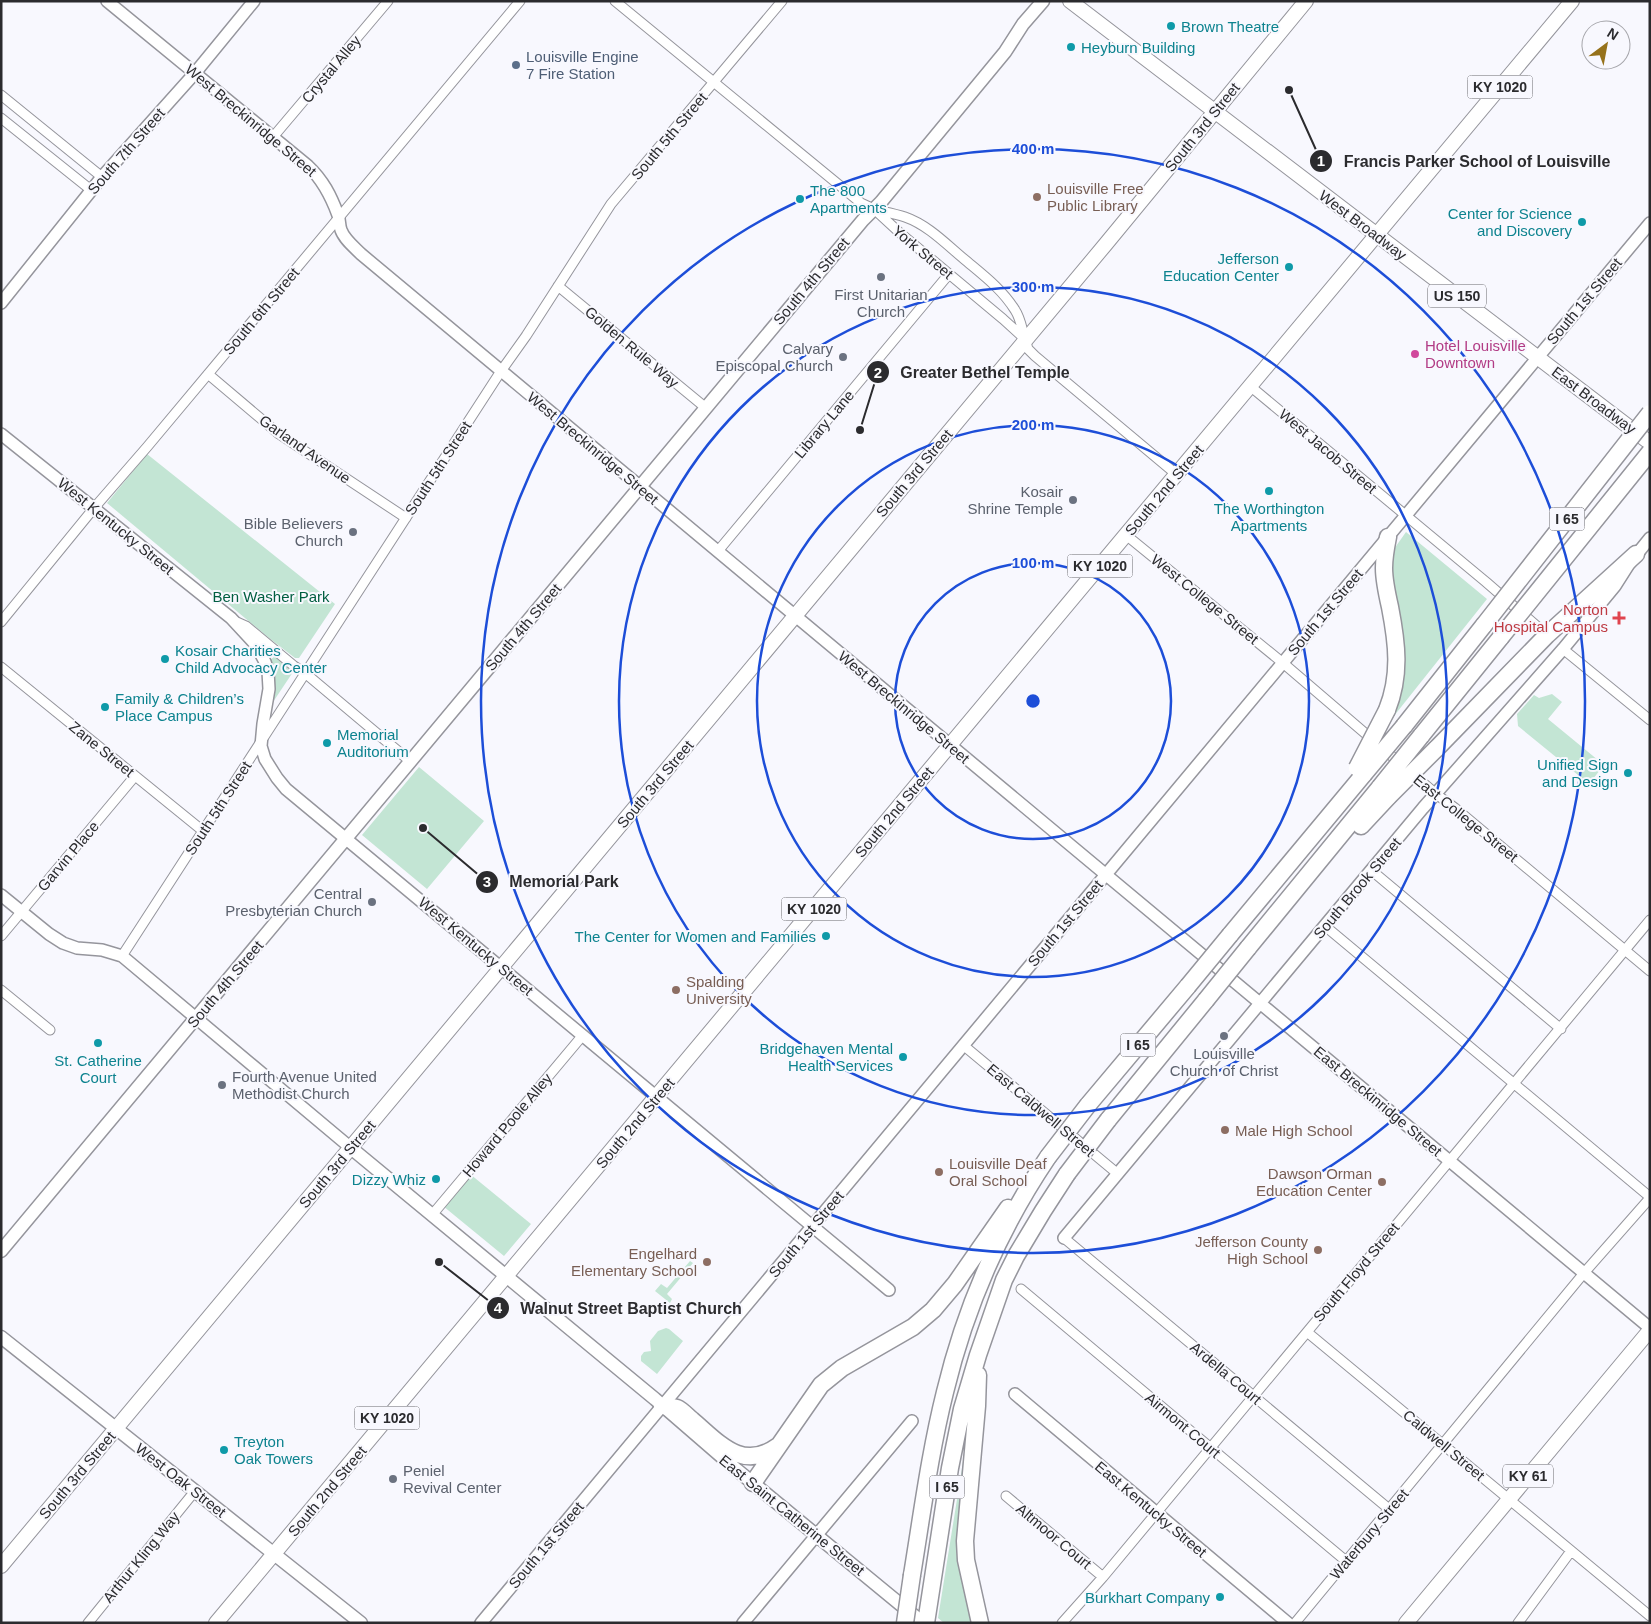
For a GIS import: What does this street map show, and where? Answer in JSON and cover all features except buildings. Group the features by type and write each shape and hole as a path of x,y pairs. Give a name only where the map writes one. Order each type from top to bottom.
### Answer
{"highway":[{"name":"I 65","path":"905,1623 930,1464 942,1404 953,1361 999,1219 1088,1105 1319,828 1360,771 1404,726 1650,413"},
{"name":"I 65","path":"925,1623 950,1468 962,1409 973,1385 978,1355 1004,1280 1016,1256 1067,1174 1108,1120 1286,902 1385,792 1421,736 1650,452"},
{"path":"1360,771 1392,697 1398,657 1396,635 1385,581 1384,567 1388,537"},
{"path":"1385,792 1436,749 1547,635 1636,554"},
{"path":"753,1483 764,1470 778,1446 819,1388 834,1374 908,1331 928,1316 991,1243"},
{"path":"973,1385 977,1406 965,1541 966,1560 980,1623"},
{"path":"662,1406 678,1408 727,1449 740,1456 760,1456 778,1446"}],"main road":[{"name":"South 4th Street","path":"1,1251 1005,52 1023,24 1042,1"},
{"name":"West Broadway","path":"1070,1 1538,358"},
{"name":"South 3rd Street","path":"1,1566 502,968 1306,1"},
{"name":"South 2nd Street","path":"216,1623 1572,1"},
{"name":"East Broadway","path":"1538,358 1650,443"},
{"name":"East Saint Catherine Street","path":"351,1148 753,1483 925,1623"},
{"name":"KY 61","path":"1406,1623 1650,1329"},
{"name":"West Oak Street","path":"1,1336 361,1623"}],"street":[{"name":"West Breckinridge Street","path":"106,1 320,177 326,186 339,217 341,230 350,244 361,254 1106,875"},
{"name":"South 7th Street","path":"1,303 91,190 195,73 254,1"},
{"name":"Crystal Alley","path":"273,137 388,1"},
{"name":"South 6th Street","path":"1,622 94,508 520,1"},
{"name":"York Street","path":"615,1 861,204 874,209 1003,319 1025,340 1028,349 1035,356 1176,474"},
{"name":"South 5th Street","path":"122,956 501,371 612,204 782,1"},
{"path":"1,95 102,177"},
{"path":"1,118 91,190"},
{"path":"874,209 906,217 921,225 981,272 1003,293 1016,310 1025,340"},
{"name":"South 1st Street","path":"481,1623 1650,223"},
{"name":"Library Lane","path":"718,552 949,274"},
{"name":"Golden Rule Way","path":"558,286 706,408"},
{"name":"Garland Avenue","path":"208,374 279,434 406,518"},
{"name":"West Jacob Street","path":"1250,386 1547,635"},
{"name":"West Kentucky Street","path":"1,434 231,618 256,645 268,671 269,689 261,746 263,755 286,789 812,1226"},
{"name":"West College Street","path":"1126,534 1283,663"},
{"name":"South Brook Street","path":"1064,1238 1371,870 1563,649 1615,586 1636,554 1650,538"},
{"name":"West Kentucky Street","path":"231,618 246,626 294,666 306,673 411,762"},
{"path":"1563,649 1650,720"},
{"name":"East College Street","path":"1283,663 1436,794 1650,971"},
{"name":"Zane Street","path":"1,667 203,831"},
{"name":"Garvin Place","path":"1,936 135,776"},
{"path":"1371,870 1561,1029"},
{"name":"East Breckinridge Street","path":"1106,875 1650,1329"},
{"path":"1,895 63,943 77,948 102,950 122,956 351,1148"},
{"name":"South Floyd Street","path":"1062,1623 1515,1084 1624,949 1650,920"},
{"path":"1325,926 1650,1197"},
{"path":"1,990 50,1030"},
{"name":"Howard Poole Alley","path":"432,1215 583,1035"},
{"name":"East Caldwell Street","path":"963,1045 1118,1174"},
{"name":"Waterbury Street","path":"1295,1623 1584,1273 1650,1197"},
{"path":"812,1226 889,1290"},
{"name":"Ardella Court","path":"1064,1238 1389,1509"},
{"name":"Airmont Court","path":"1021,1289 1346,1561"},
{"name":"Caldwell Street","path":"1307,1332 1650,1616"},
{"name":"East Kentucky Street","path":"1014,1394 1288,1623"},
{"path":"743,1623 912,1421"},
{"name":"Arthur Kling Way","path":"88,1623 195,1491"},
{"name":"Altmoor Court","path":"1006,1496 1103,1576"},
{"path":"1518,1623 1571,1551"}],"green space":[{"name":"Ben Washer Park","path":"147,454 335,604 299,658 295,658 269,638 107,503"},
{"path":"1406,532 1487,599 1382,731 1389,718 1389,568 1394,549"},
{"path":"275,656 293,672 273,702 269,661"},
{"path":"1552,694 1562,702 1548,719 1604,765 1589,784 1518,726 1517,714 1534,695 1539,698"},
{"path":"419,767 484,821 427,889 362,835"},
{"path":"470,1174 531,1224 504,1256 443,1206"},
{"path":"690,1261 693,1263 667,1294 672,1299 670,1303 655,1291 661,1284 667,1288"},
{"path":"666,1328 683,1341 657,1374 641,1361 641,1356 644,1352 651,1351 650,1341 658,1331"},
{"path":"966,1443 958,1534 974,1623 944,1623 938,1618"}],"place":[{"name":"Brown Theatre","path":"1171,26"},
{"name":"Heyburn Building","path":"1071,47"},
{"name":"Louisville Engine 7 Fire Station","path":"516,65"},
{"name":"Francis Parker School of Louisville","path":"1289,90"},
{"name":"Louisville Free Public Library","path":"1037,197"},
{"name":"The 800 Apartments","path":"800,199"},
{"name":"Center for Science and Discovery","path":"1582,222"},
{"name":"Jefferson Education Center","path":"1289,267"},
{"name":"First Unitarian Church","path":"881,277"},
{"name":"Hotel Louisville Downtown","path":"1415,354"},
{"name":"Calvary Episcopal Church","path":"843,357"},
{"name":"Greater Bethel Temple","path":"860,430"},
{"name":"The Worthington Apartments","path":"1269,491"},
{"name":"Kosair Shrine Temple","path":"1073,500"},
{"name":"Bible Believers Church","path":"353,532"},
{"name":"Norton Hospital Campus","path":"1619,618"},
{"name":"Kosair Charities Child Advocacy Center","path":"165,659"},
{"name":"Family & Children’s Place Campus","path":"105,707"},
{"name":"Memorial Auditorium","path":"327,743"},
{"name":"Unified Sign and Design","path":"1628,773"},
{"name":"Memorial Park","path":"423,828"},
{"name":"Central Presbyterian Church","path":"372,902"},
{"name":"The Center for Women and Families","path":"826,936"},
{"name":"Spalding University","path":"676,990"},
{"name":"Louisville Church of Christ","path":"1224,1036"},
{"name":"St. Catherine Court","path":"98,1043"},
{"name":"Bridgehaven Mental Health Services","path":"903,1057"},
{"name":"Fourth Avenue United Methodist Church","path":"222,1085"},
{"name":"Male High School","path":"1225,1130"},
{"name":"Louisville Deaf Oral School","path":"939,1172"},
{"name":"Dizzy Whiz","path":"436,1179"},
{"name":"Dawson Orman Education Center","path":"1382,1182"},
{"name":"Jefferson County High School","path":"1318,1250"},
{"name":"Walnut Street Baptist Church","path":"439,1262"},
{"name":"Engelhard Elementary School","path":"707,1262"},
{"name":"Treyton Oak Towers","path":"224,1450"},
{"name":"Peniel Revival Center","path":"393,1479"},
{"name":"Burkhart Company","path":"1220,1597"}]}
